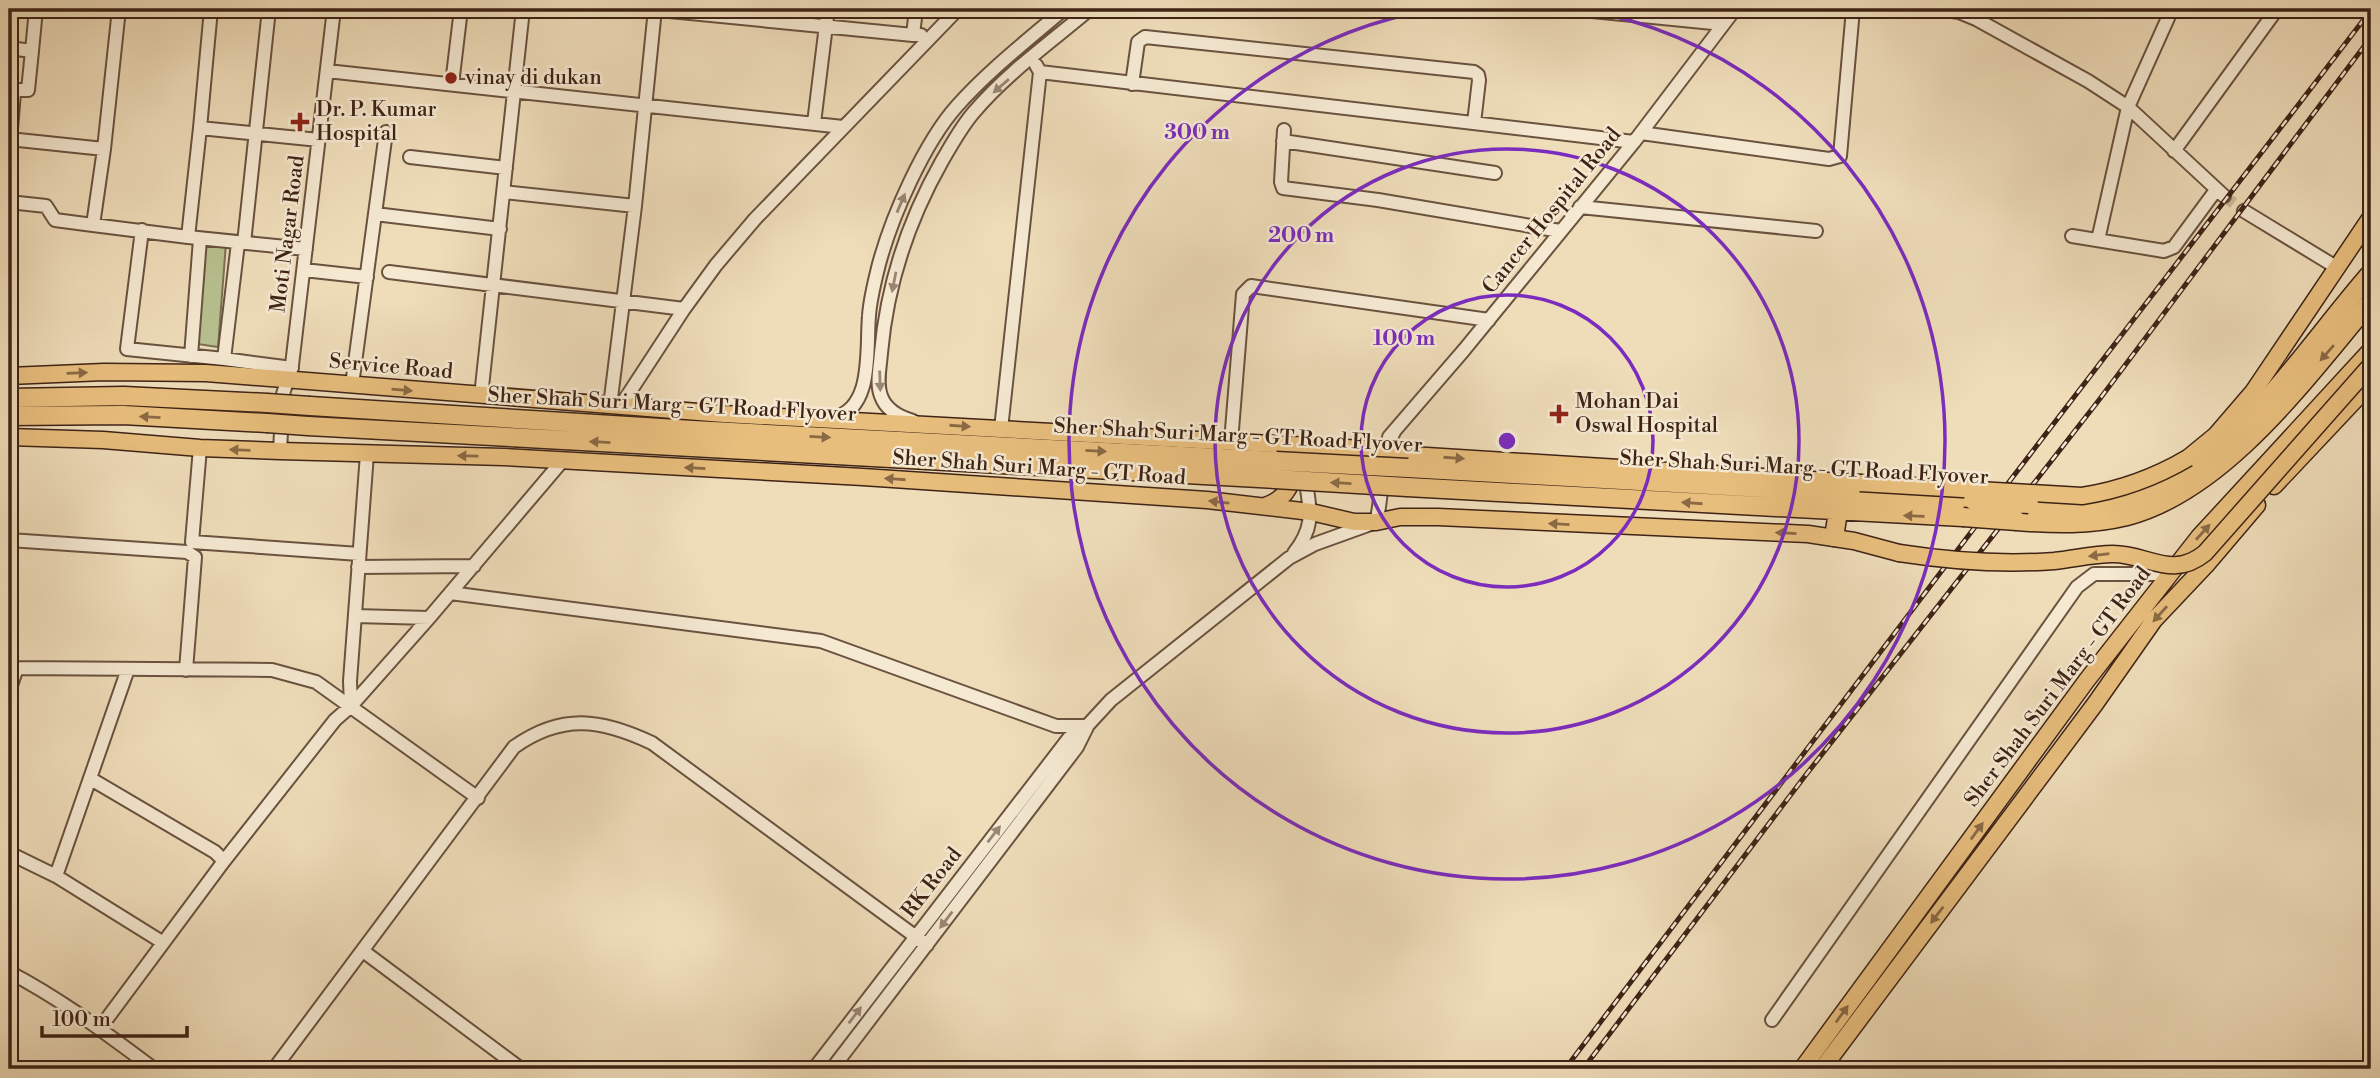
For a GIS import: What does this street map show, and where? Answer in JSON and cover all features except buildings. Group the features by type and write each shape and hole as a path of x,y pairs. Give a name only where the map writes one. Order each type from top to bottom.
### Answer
{"highway":[{"name":"Sher Shah Suri Marg - GT Road Flyover","path":"9,416 123,415 308,426 1277,462 1829,487 2070,507 2125,498 2168,483 2194,458 2224,442 2262,404 2371,273"},
{"name":"Sher Shah Suri Marg - GT Road Flyover","path":"9,398 124,396 267,403 693,430 1277,462 1407,487 1963,517 2063,525 2128,516 2153,507 2203,481 2251,437 2371,301"},
{"path":"1834,537 1838,512"}],"main road":[{"name":"Sher Shah Suri Marg - GT Road","path":"769,417 1231,442 1277,462 1330,447 1829,487 1860,483 2082,496 2144,481 2194,458 2232,419 2253,392 2371,217"},
{"name":"Sher Shah Suri Marg - GT Road","path":"1802,1069 2087,680 2199,537 2371,350"},
{"name":"Sher Shah Suri Marg - GT Road","path":"563,460 1158,496 1311,512 1346,522 1438,517 1770,532 1834,537 1899,553 1969,562 2055,561 2109,554 2130,556 2169,566 2189,563 2205,554 2371,365"},
{"name":"Service Road","path":"9,376 160,371 289,374 352,385 769,417"},
{"name":"Sher Shah Suri Marg - GT Road","path":"1822,1069 2095,704 2154,620 2206,565 2275,484 2371,383"},
{"path":"9,437 103,440 200,448 563,460"},
{"path":"1265,506 1282,497 1292,480 1291,461 1277,462"}],"street":[{"path":"9,153 14,93 17,90 28,90 36,9"},
{"path":"93,225 119,9"},
{"path":"191,356 200,128 211,9"},
{"path":"224,359 256,133 269,9"},
{"name":"Moti Nagar Road","path":"280,451 283,394 289,374 304,270 334,9"},
{"path":"452,85 461,9"},
{"path":"481,396 523,9"},
{"path":"649,9 932,36"},
{"path":"615,406 623,300 655,9"},
{"path":"814,123 828,9"},
{"path":"912,35 916,9"},
{"path":"615,406 716,265 755,219 958,9"},
{"path":"828,419 845,416 854,408 860,397 869,316 879,263 890,230 923,159 955,108 980,81 1064,9"},
{"path":"920,424 894,413 881,395 879,371 883,335 903,244 935,173 973,113 990,95 1090,9"},
{"path":"1572,9 1723,24"},
{"name":"Cancer Hospital Road","path":"1394,432 1489,320 1637,137 1735,9"},
{"path":"1040,72 1474,122 1829,159 1840,156 1853,9"},
{"path":"1938,9 1979,14 2128,107 2220,193 2174,247 2164,251 2072,236"},
{"path":"2098,240 2128,107 2172,9"},
{"path":"2174,152 2277,9"},
{"path":"1132,84 1138,42 1145,37 1460,71 1478,75 1474,122"},
{"path":"1001,429 1040,72 1021,46"},
{"path":"9,48 32,51"},
{"path":"327,71 843,127"},
{"path":"200,128 319,140"},
{"path":"352,385 386,132"},
{"path":"1495,173 1283,136 1280,182 1283,188 1378,200 1560,231"},
{"path":"9,139 104,149"},
{"path":"410,157 506,168"},
{"path":"504,192 635,205"},
{"path":"9,202 46,206 52,218 60,222 306,249"},
{"path":"1580,207 1816,232"},
{"path":"2244,211 2336,267"},
{"path":"375,215 500,229"},
{"path":"142,230 127,349 224,359 289,374"},
{"path":"304,270 367,277"},
{"path":"389,272 684,309"},
{"path":"1231,442 1243,294 1245,289 1251,286 1489,320"},
{"path":"869,316 887,317"},
{"path":"1364,449 1380,443 1394,432"},
{"path":"1289,558 1315,544 1376,522 1381,502 1386,452 1394,432"},
{"path":"1289,558 1306,536 1311,512 1306,467 1315,453 1330,447"},
{"path":"200,448 192,542 359,561 474,566"},
{"path":"352,706 350,681 367,454"},
{"path":"100,1028 162,942 335,720 352,706 563,460"},
{"path":"9,540 187,552 195,557 186,670"},
{"name":"RK Road","path":"814,1069 1069,738 1087,726 1111,701 1289,558"},
{"path":"1772,1020 2077,587 2094,575 2170,574"},
{"path":"450,593 821,641 1056,726 1087,726"},
{"path":"355,616 429,618"},
{"path":"9,691 13,667 272,670 316,682 478,797"},
{"path":"56,876 128,669"},
{"path":"274,1069 514,747 531,735 559,725 581,722 601,724 652,743 927,944"},
{"name":"RK Road","path":"832,1069 1077,747 1087,726"},
{"path":"91,779 215,852 224,861"},
{"path":"9,853 56,876 162,942"},
{"path":"363,951 521,1069"},
{"path":"9,972 100,1028 154,1069"}],"green space":[{"path":"196,243 226,243 218,347 191,343"}],"tunnel":[{"path":"2224,196 2244,211"}],"railway":[{"path":"1565,1069 2012,478 2371,10"},
{"path":"1583,1069 1805,776 2099,400 2371,37"}],"place":[{"name":"vinay di dukan","path":"451,78"},
{"name":"Dr. P. Kumar Hospital","path":"300,122"},
{"name":"Mohan Dai Oswal Hospital","path":"1559,414"}]}
